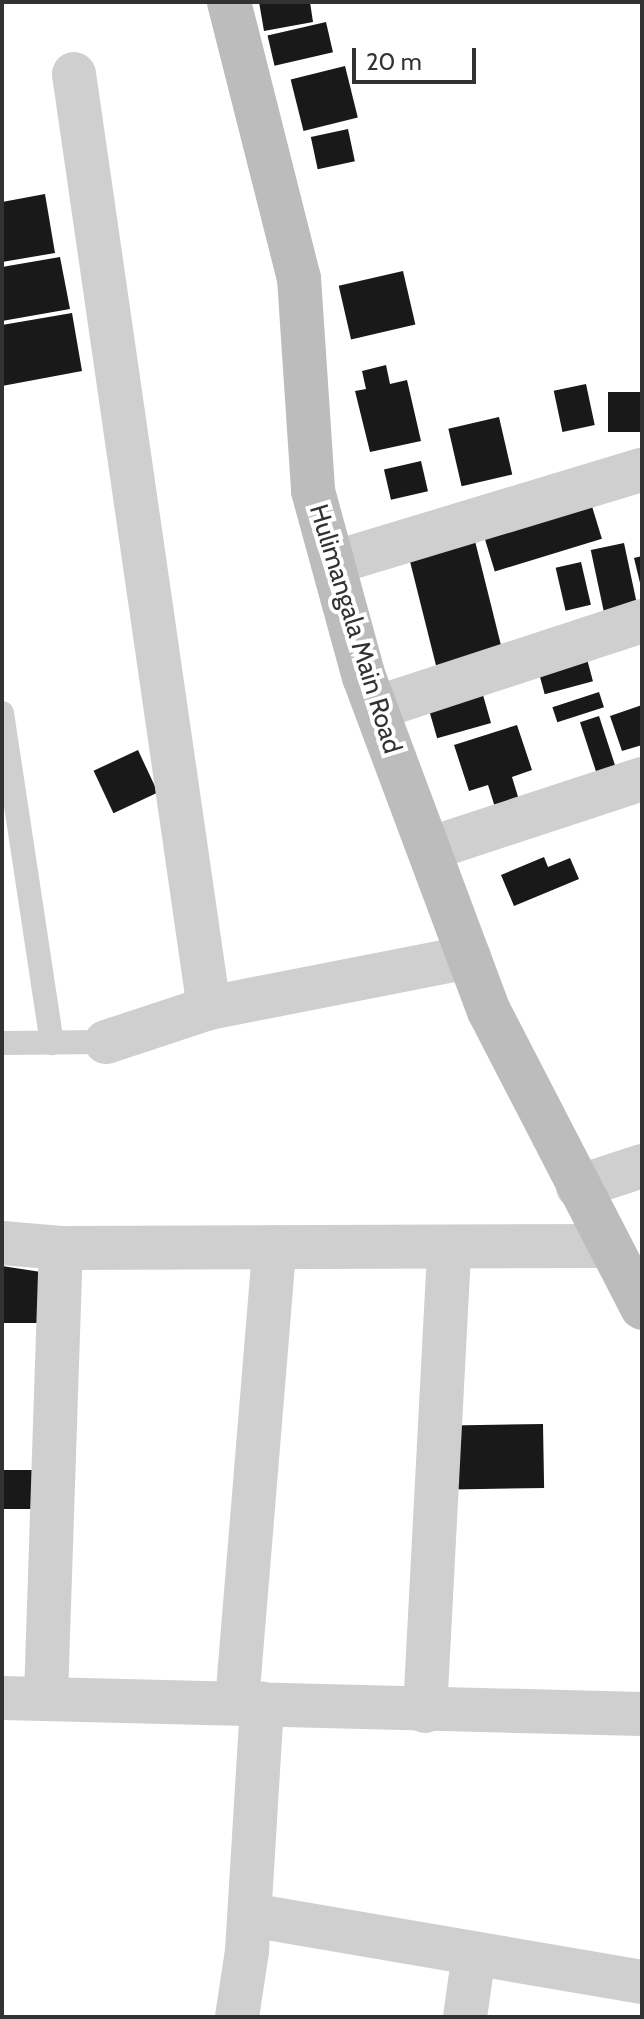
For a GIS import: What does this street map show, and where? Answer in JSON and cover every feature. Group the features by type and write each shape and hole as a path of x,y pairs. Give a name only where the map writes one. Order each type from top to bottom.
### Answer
{"street":[{"name":"Hulimangala Main Road","path":"229,2 299,278 313,491 376,708 489,1011 607,1246 642,1308"},
{"path":"74,74 209,1008"},
{"path":"333,563 642,470"},
{"path":"376,708 642,621"},
{"path":"429,849 642,779"},
{"path":"106,1042 209,1008 469,957"},
{"path":"578,1187 642,1166"},
{"path":"2,1243 61,1248 449,1249 607,1246"},
{"path":"46,1696 61,1248"},
{"path":"237,2017 250,1915 250,1702 274,1248"},
{"path":"425,1711 449,1249"},
{"path":"2,1698 46,1696 425,1711 642,1714"},
{"path":"250,1915 642,1982"},
{"path":"465,2017 474,1954"}],"lane":[{"path":"2,713 52,1043"},
{"path":"2,1043 106,1042"}],"building":[{"path":"259,2 310,2 313,22 264,31"},
{"path":"326,22 333,52 275,66 268,35"},
{"path":"345,66 358,117 303,131 291,80"},
{"path":"348,129 355,161 318,169 311,137"},
{"path":"45,194 55,253 2,262 2,202"},
{"path":"60,257 70,309 2,321 2,267"},
{"path":"403,271 415,325 351,339 339,286"},
{"path":"72,313 82,371 2,386 2,325"},
{"path":"386,365 390,384 407,380 421,441 370,452 355,391 366,389 362,371"},
{"path":"586,384 595,425 562,432 554,391"},
{"path":"608,392 642,392 642,432 608,432"},
{"path":"499,417 512,474 462,486 448,429"},
{"path":"421,461 428,491 391,500 384,470"},
{"path":"587,490 602,539 495,572 480,523"},
{"path":"475,541 503,652 437,668 409,557"},
{"path":"624,543 639,612 606,620 591,550"},
{"path":"642,556 642,587 641,587 634,558"},
{"path":"581,562 591,605 566,611 556,568"},
{"path":"587,659 593,681 545,694 539,672"},
{"path":"599,692 604,707 557,722 552,707"},
{"path":"483,695 491,723 437,738 429,710"},
{"path":"642,705 642,745 622,751 610,716"},
{"path":"599,716 618,776 599,782 580,722"},
{"path":"517,725 532,770 512,777 519,800 498,817 488,785 469,791 454,745"},
{"path":"138,750 158,793 113,813 94,771"},
{"path":"544,857 548,867 570,858 579,879 514,906 501,875"},
{"path":"2,1266 41,1272 45,1323 2,1323"},
{"path":"543,1424 544,1488 451,1490 450,1426"},
{"path":"2,1470 43,1470 43,1509 2,1509"}]}
